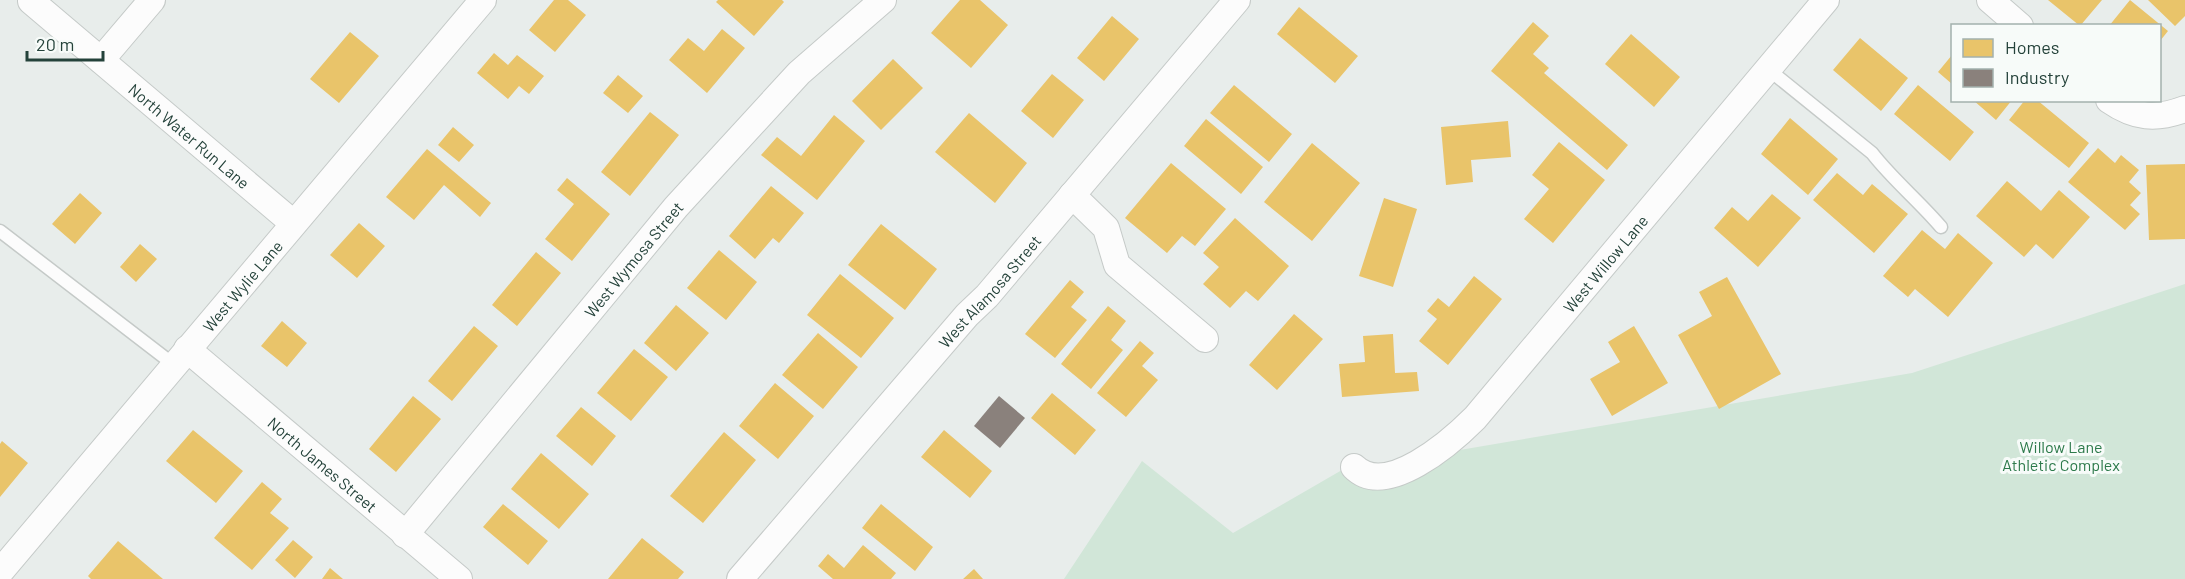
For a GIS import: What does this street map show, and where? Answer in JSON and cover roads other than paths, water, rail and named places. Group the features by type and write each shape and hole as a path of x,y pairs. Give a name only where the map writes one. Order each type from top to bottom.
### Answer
{"street":[{"path":"101,60 152,0"},
{"name":"West Wylie Lane","path":"5,558 180,357 483,0"},
{"name":"West Wymosa Street","path":"405,535 676,207 799,73 883,0"},
{"name":"West Alamosa Street","path":"740,579 1072,195 1237,0"},
{"name":"West Willow Lane","path":"1354,467 1362,475 1377,478 1422,462 1460,433 1826,0"},
{"path":"1990,0 2018,24"},
{"name":"North Water Run Lane","path":"31,1 293,223"},
{"path":"2112,102 2125,111 2149,118 2185,109"},
{"path":"1072,195 1106,228 1117,265 1205,339"},
{"name":"North James Street","path":"180,357 459,579"}],"lane":[{"path":"1768,69 1872,153 1941,227"},
{"path":"0,231 180,357"}],"park label":[{"name":"Willow Lane Athletic Complex","path":"2061,455"}]}
